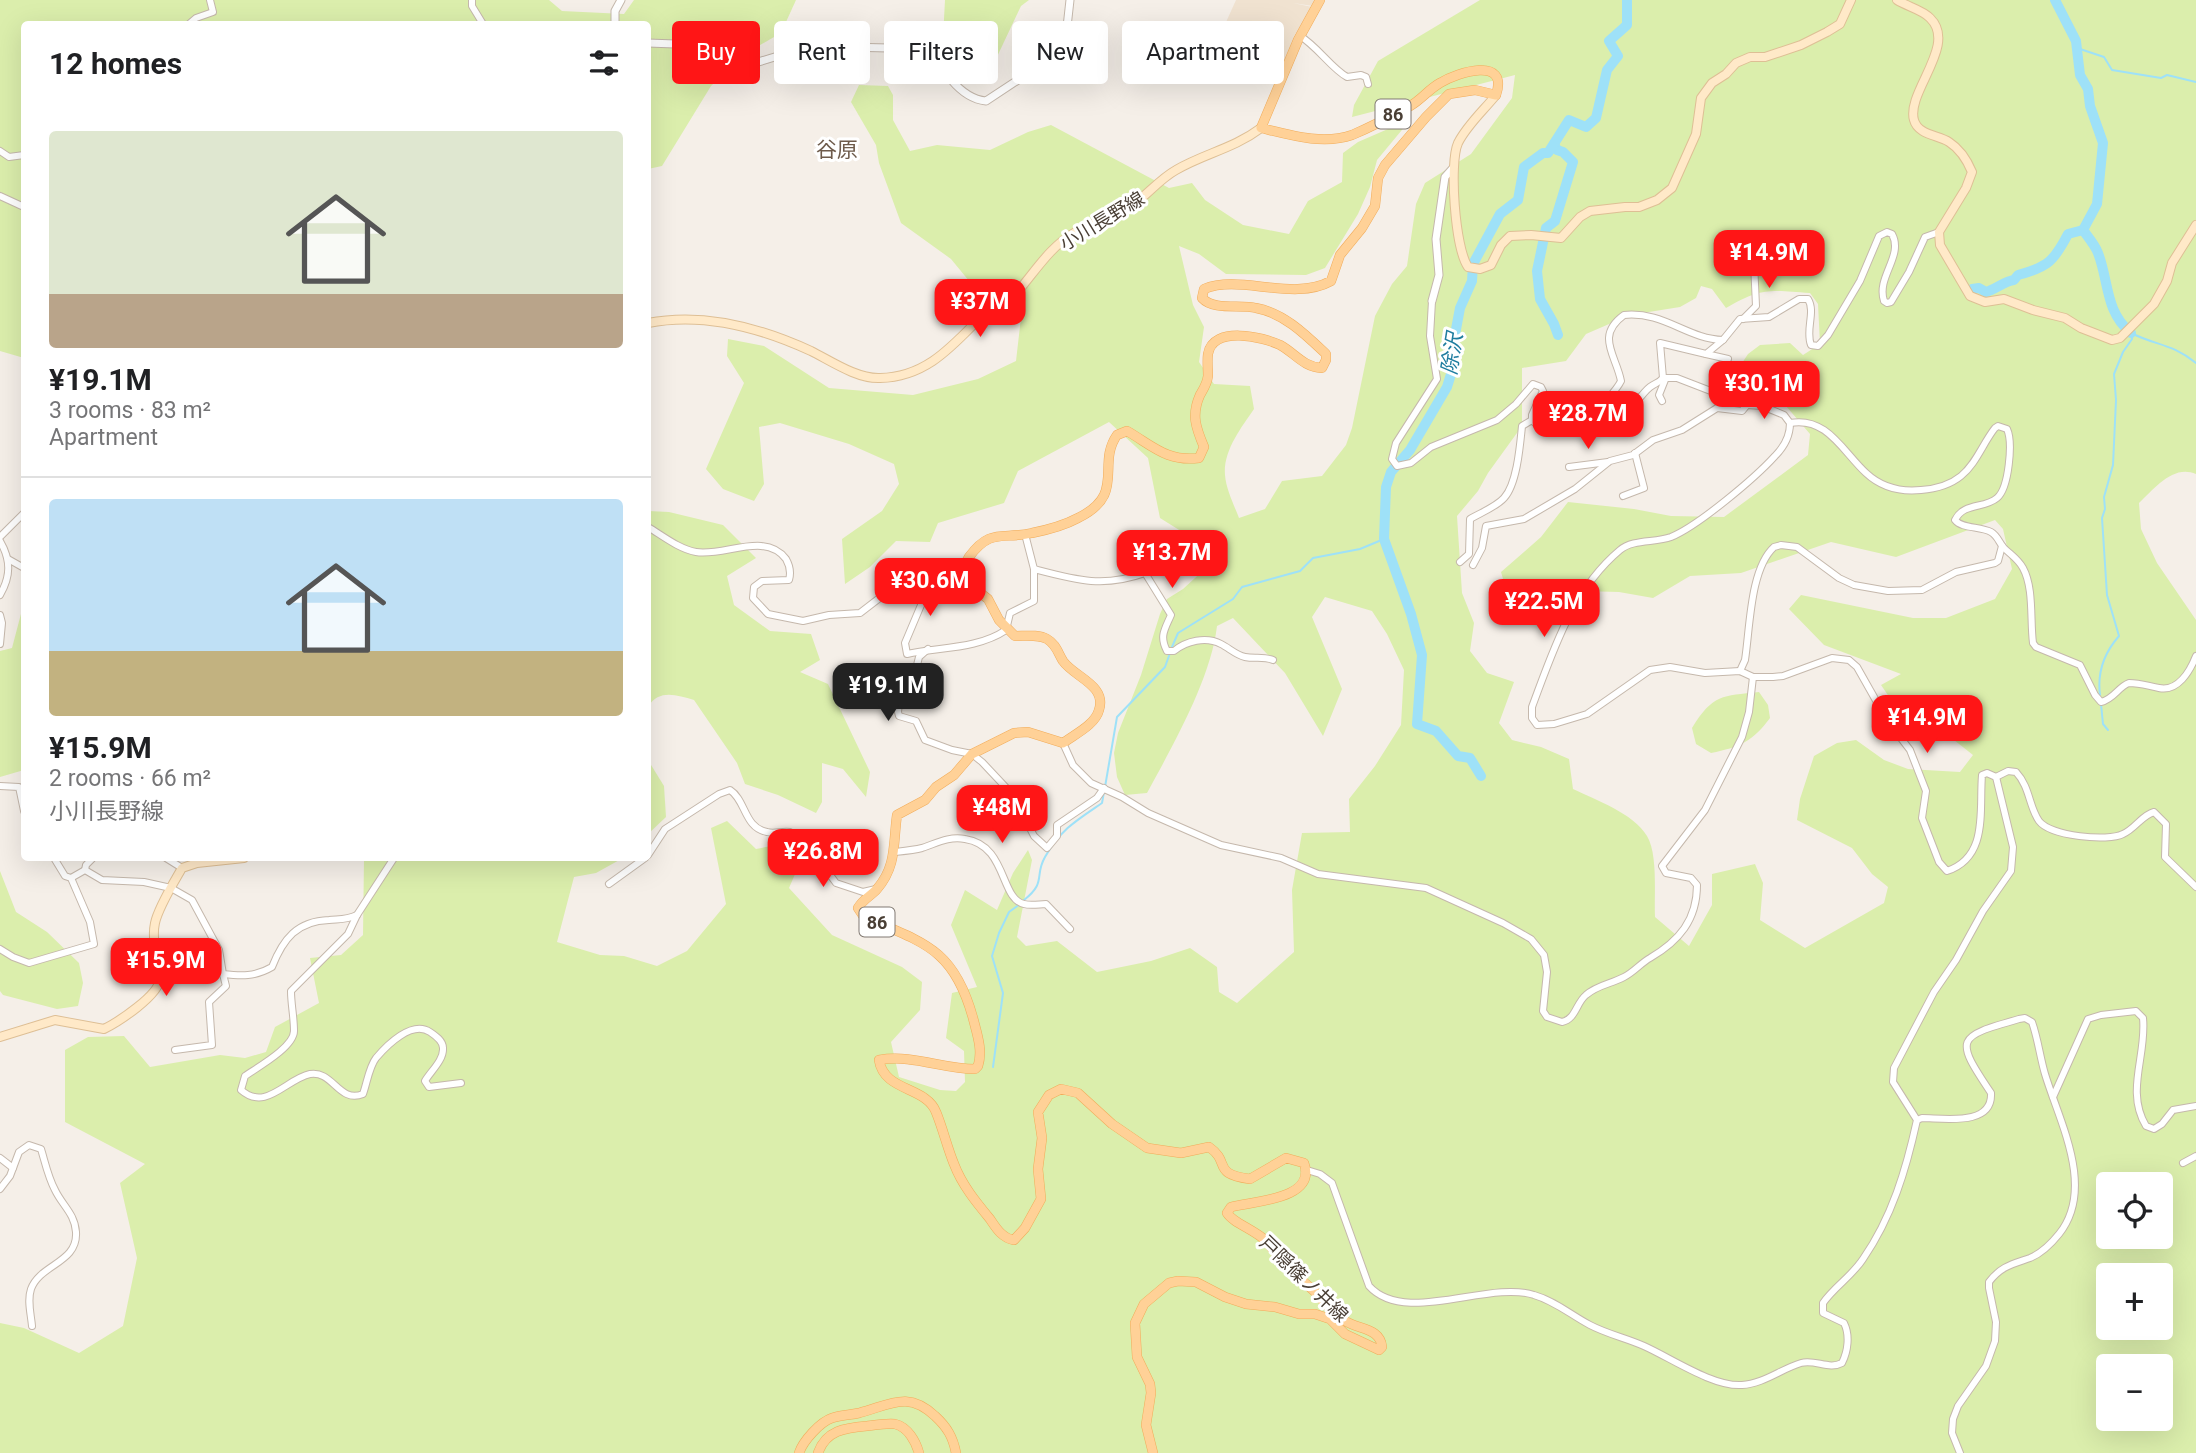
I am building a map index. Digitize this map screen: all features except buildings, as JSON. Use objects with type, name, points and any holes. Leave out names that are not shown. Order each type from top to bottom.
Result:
[{"type":"main road","points":[[1261,128],[1300,36],[1320,0]]},
{"type":"main road","points":[[1496,95],[1459,141],[1453,168],[1459,247],[1468,267],[1480,269],[1491,265],[1501,245],[1510,236],[1561,238],[1580,217],[1590,211],[1639,207],[1657,200],[1672,188],[1680,174],[1689,145],[1696,134],[1701,99],[1712,83],[1736,63],[1801,45],[1827,32],[1840,24],[1851,0]]},
{"type":"main road","points":[[1897,0],[1930,18],[1938,35],[1934,57],[1915,104],[1913,119],[1920,130],[1950,142],[1965,157],[1972,172],[1956,205],[1938,232],[1940,245],[1970,296],[1985,302],[2004,299],[2066,318],[2081,328],[2112,340],[2120,338],[2154,304],[2167,281],[2172,263],[2196,225]]},
{"type":"main road","name":"86","points":[[960,577],[961,570],[982,542],[996,536],[1025,534],[1079,518],[1103,499],[1109,486],[1110,449],[1117,435],[1127,431],[1169,457],[1186,460],[1199,458],[1204,447],[1194,420],[1195,411],[1200,394],[1207,384],[1208,354],[1216,342],[1233,335],[1268,341],[1282,346],[1312,367],[1322,368],[1326,354],[1282,318],[1257,308],[1209,303],[1202,298],[1204,289],[1212,286],[1279,290],[1317,288],[1331,281],[1340,255],[1376,206],[1378,178],[1385,165],[1449,94],[1475,90],[1496,95],[1499,80],[1496,73],[1489,70],[1439,83],[1412,105],[1351,135],[1308,138],[1261,128]]},
{"type":"main road","name":"小川長野線","points":[[651,323],[688,319],[731,324],[785,339],[850,370],[877,379],[903,376],[933,362],[959,341],[990,307],[1016,293],[1055,247],[1074,232],[1127,209],[1175,170],[1244,141],[1261,128]]},
{"type":"main road","points":[[960,577],[988,599],[1006,630],[1015,636],[1038,636],[1049,640],[1069,667],[1094,687],[1100,701],[1097,716],[1063,743]]},
{"type":"main road","name":"86","points":[[1063,743],[1028,732],[1014,733],[972,754],[954,775],[925,800],[897,816],[892,865],[878,888],[862,902],[858,908],[859,913],[919,940],[945,961],[959,979],[966,997],[977,1032],[980,1059],[978,1066],[969,1069],[920,1060],[887,1058],[879,1060],[882,1072],[933,1105],[959,1176],[1004,1236],[1014,1240],[1040,1203],[1038,1169],[1042,1139],[1038,1112],[1049,1096],[1061,1089],[1078,1093],[1112,1124],[1147,1148],[1181,1153],[1209,1147],[1216,1152],[1223,1169],[1231,1177],[1250,1179],[1286,1158],[1304,1163],[1307,1170]]},
{"type":"main road","points":[[0,1037],[55,1020],[104,1029],[134,1010],[158,985],[160,979],[156,958],[155,923],[171,888],[182,868],[205,861]]},
{"type":"main road","name":"戸隠篠ノ井線","points":[[1153,1453],[1146,1425],[1151,1392],[1137,1357],[1135,1324],[1144,1304],[1169,1283],[1196,1282],[1224,1297],[1246,1304],[1275,1307],[1330,1319],[1345,1334],[1379,1350],[1382,1347],[1381,1339],[1375,1332],[1356,1327],[1337,1316],[1279,1259],[1266,1241],[1227,1213],[1231,1207],[1264,1202],[1292,1193],[1302,1184],[1307,1170]]},
{"type":"main road","points":[[799,1453],[802,1445],[828,1418],[859,1413],[883,1404],[914,1401],[922,1405],[953,1436],[956,1453]]},
{"type":"main road","points":[[818,1453],[825,1440],[838,1430],[895,1424],[907,1432],[919,1453]]},
{"type":"street","points":[[192,21],[213,12],[210,0]]},
{"type":"street","points":[[472,0],[472,6],[482,21]]},
{"type":"street","points":[[615,21],[615,11],[621,0]]},
{"type":"street","points":[[651,43],[699,42],[714,63],[733,68],[752,65],[790,52],[844,47],[889,48],[908,37],[923,38],[928,41],[953,83],[975,100],[986,101],[1068,47],[1070,0]]},
{"type":"street","points":[[1300,36],[1332,63],[1340,74],[1347,78],[1361,75],[1366,77],[1368,84]]},
{"type":"street","points":[[0,151],[9,157],[21,155]]},
{"type":"street","points":[[1453,168],[1446,177],[1436,239],[1439,275],[1432,301],[1430,336],[1437,379],[1396,443],[1392,459],[1397,466],[1411,463],[1431,447],[1497,420],[1516,404],[1532,384],[1543,391],[1532,421]]},
{"type":"street","points":[[0,196],[21,206]]},
{"type":"street","points":[[1743,319],[1769,317],[1799,299],[1808,299],[1811,307],[1809,339],[1811,345],[1818,346],[1860,281],[1879,236],[1887,232],[1895,238],[1895,254],[1882,289],[1884,301],[1887,303],[1909,272],[1925,237],[1938,232]]},
{"type":"street","points":[[1706,354],[1756,306],[1753,235],[1758,234]]},
{"type":"street","points":[[1593,419],[1621,380],[1608,340],[1614,325],[1624,315],[1663,319],[1696,335],[1723,340]]},
{"type":"street","points":[[1662,401],[1659,395],[1665,380],[1660,343],[1728,359]]},
{"type":"street","points":[[1532,421],[1538,426],[1569,416],[1608,424],[1625,415],[1648,388],[1661,382],[1663,378]]},
{"type":"street","points":[[1663,378],[1677,378],[1747,405],[1762,406],[1778,412],[1790,423],[1789,434],[1776,456],[1727,499],[1687,529],[1672,537],[1626,546],[1599,572],[1563,626],[1532,707],[1532,718],[1537,725],[1555,724],[1587,714],[1650,670],[1670,667],[1705,673],[1740,671],[1753,677],[1783,676],[1832,658],[1841,658],[1853,662],[1887,720],[1910,750],[1926,792],[1922,818],[1939,862],[1947,871],[1972,854],[1981,819],[1982,775],[1987,773],[1996,777]]},
{"type":"street","points":[[1569,467],[1610,461],[1635,453],[1653,440],[1682,430],[1717,408],[1742,411],[1747,405]]},
{"type":"street","points":[[1460,562],[1469,554],[1469,519],[1503,499],[1508,492],[1518,459],[1522,426],[1532,421]]},
{"type":"street","points":[[1790,423],[1810,422],[1821,427],[1848,451],[1866,473],[1881,484],[1909,491],[1934,489],[1957,478],[1975,459],[1995,428],[1998,426],[2007,429],[2010,441],[2009,461],[2003,490],[1992,501],[1964,510],[1955,520],[1959,525],[1990,531],[2018,560],[2026,575],[2033,643],[2042,651],[2080,665],[2098,701],[2107,701],[2129,683],[2163,689],[2174,686],[2189,672],[2196,656]]},
{"type":"street","points":[[1623,496],[1644,488],[1635,453]]},
{"type":"street","points":[[1473,565],[1482,548],[1486,526],[1524,519],[1575,489],[1610,461]]},
{"type":"street","points":[[0,595],[9,577],[8,559],[0,539],[21,516]]},
{"type":"street","points":[[651,529],[687,550],[699,553],[759,546],[780,553],[789,567],[789,580],[762,581],[752,592],[753,598],[763,610],[785,619],[803,621],[830,615],[854,615],[886,593],[960,577]]},
{"type":"street","points":[[925,583],[924,598],[905,643],[907,654],[971,644],[996,637],[1006,630],[1010,614],[1034,601],[1034,569],[1025,534]]},
{"type":"street","points":[[1740,671],[1745,660],[1756,582],[1763,563],[1774,547],[1781,545],[1803,550],[1839,578],[1854,585],[1914,592],[1955,572],[1995,563],[2001,554],[2002,546]]},
{"type":"street","points":[[8,559],[21,566]]},
{"type":"street","points":[[1034,569],[1076,579],[1121,582],[1145,573],[1171,615],[1162,634],[1167,651],[1203,640],[1219,642],[1246,657],[1264,656],[1273,660]]},
{"type":"street","points":[[0,615],[0,644]]},
{"type":"street","points":[[928,649],[919,657],[912,685],[900,693],[898,712],[903,718],[916,721],[925,740],[972,754],[1013,795],[1034,836],[1047,848],[1057,836],[1057,825],[1097,798],[1104,788]]},
{"type":"street","points":[[1063,743],[1073,765],[1091,783],[1148,813],[1221,845],[1280,858],[1318,874],[1426,888],[1503,923],[1531,939],[1544,955],[1547,972],[1543,1011],[1547,1017],[1562,1022],[1571,1018],[1586,995],[1598,986],[1627,976],[1669,947],[1685,928],[1696,897],[1697,885],[1691,878],[1666,873],[1662,866],[1705,810],[1741,737],[1749,712],[1753,677]]},
{"type":"street","points":[[1996,777],[2008,771],[2016,772],[2025,784],[2039,821],[2048,827],[2080,836],[2113,838],[2129,831],[2147,814],[2154,812],[2166,824],[2165,857],[2196,887]]},
{"type":"street","points":[[1307,1170],[1320,1174],[1332,1183],[1359,1262],[1374,1292],[1400,1301],[1435,1303],[1504,1291],[1533,1294],[1554,1302],[1607,1333],[1644,1346],[1711,1378],[1737,1386],[1764,1380],[1805,1362],[1829,1366],[1842,1363],[1847,1328],[1844,1323],[1823,1313],[1823,1303],[1864,1259],[1887,1219],[1909,1158],[1917,1120],[1893,1082],[1894,1068],[1934,992],[1956,960],[1983,911],[2011,871],[2013,847],[1996,777]]},
{"type":"street","points":[[0,786],[19,787],[21,797]]},
{"type":"street","points":[[651,849],[665,829],[719,794],[730,790],[738,798],[749,821],[767,832],[790,832],[836,883],[863,892],[878,888]]},
{"type":"street","points":[[895,852],[922,848],[954,838],[964,838],[980,844],[990,852],[1014,899],[1024,904],[1046,904],[1070,929]]},
{"type":"street","points":[[56,861],[65,876],[71,878],[85,870],[90,861]]},
{"type":"street","points":[[171,861],[182,868]]},
{"type":"street","points":[[392,861],[342,941],[291,990],[295,1034],[268,1062],[245,1076],[241,1090],[256,1099],[309,1074],[318,1074],[348,1096],[363,1094],[375,1060],[403,1033],[421,1029],[440,1039],[443,1049],[425,1082],[427,1085],[429,1087],[461,1083]]},
{"type":"street","points":[[609,884],[639,861]]},
{"type":"street","points":[[85,870],[102,880],[171,888],[192,900],[202,915],[219,950],[226,986],[209,1002],[212,1045],[175,1050]]},
{"type":"street","points":[[0,949],[29,963],[93,944],[90,922],[71,878]]},
{"type":"street","points":[[223,974],[247,976],[264,972],[272,967],[283,943],[298,928],[319,921],[347,920],[357,915]]},
{"type":"street","points":[[2053,1097],[2088,1019],[2136,1011],[2141,1014],[2143,1023],[2136,1090],[2143,1120],[2147,1126],[2154,1129],[2174,1110],[2196,1106]]},
{"type":"street","points":[[1917,1120],[1972,1117],[1985,1111],[1990,1105],[1992,1093],[1970,1060],[1967,1040],[1975,1033],[2025,1018],[2032,1022],[2045,1074],[2071,1146],[2074,1169],[2073,1199],[2059,1234],[2043,1250],[2008,1265],[1989,1282],[1996,1322],[1995,1341],[1986,1366],[1962,1399],[1953,1419],[1952,1433],[1959,1453]]},
{"type":"street","points":[[0,1189],[10,1176],[19,1152],[24,1147],[29,1145],[41,1149],[55,1190],[72,1214],[76,1228],[74,1247],[69,1255],[41,1277],[32,1289],[32,1326]]},
{"type":"street","points":[[2183,1163],[2196,1156]]},
{"type":"street","points":[[0,1158],[13,1168]]},
{"type":"shaded area","points":[[1236,0],[1316,0],[1313,6],[1293,3],[1312,7],[1294,36],[1284,62],[1284,21],[1227,21]]},
{"type":"green space","points":[[0,0],[549,0],[562,11],[624,14],[634,0],[796,0],[786,21],[774,21],[774,37],[760,45],[760,21],[672,21],[672,84],[713,84],[662,166],[651,168],[651,21],[21,21],[21,357],[0,351]]},
{"type":"green space","points":[[945,0],[1029,0],[1021,6],[1012,21],[998,55],[998,21],[944,21]]},
{"type":"green space","points":[[1480,0],[2196,0],[2196,474],[2180,472],[2172,475],[2139,503],[2141,529],[2157,563],[2196,620],[2196,1453],[0,1453],[0,1323],[24,1328],[79,1353],[123,1326],[137,1258],[120,1183],[145,1164],[65,1122],[65,1050],[88,1037],[124,1036],[150,1067],[220,1055],[245,1058],[266,1052],[275,1027],[319,1003],[310,958],[341,955],[363,935],[364,861],[618,861],[596,873],[574,877],[557,942],[600,955],[624,956],[657,966],[687,951],[726,904],[711,828],[727,821],[756,849],[776,845],[799,865],[789,888],[832,935],[902,967],[922,982],[920,1010],[891,1042],[899,1077],[940,1090],[956,1091],[965,1082],[964,1051],[946,1038],[952,993],[977,987],[951,925],[965,890],[997,910],[1013,873],[1028,850],[1032,860],[1017,937],[1026,946],[1057,941],[1097,972],[1151,961],[1190,948],[1217,967],[1219,992],[1237,1003],[1294,952],[1292,890],[1302,833],[1350,832],[1349,799],[1375,766],[1401,725],[1404,670],[1387,634],[1372,611],[1325,597],[1312,617],[1342,689],[1323,736],[1285,673],[1233,618],[1217,626],[1199,690],[1157,775],[1147,793],[1125,795],[1117,777],[1114,753],[1118,733],[1141,675],[1160,614],[1167,599],[1183,589],[1207,567],[1222,547],[1192,538],[1160,518],[1148,458],[1109,422],[1018,471],[1004,503],[938,523],[930,542],[896,541],[870,567],[845,584],[842,539],[882,511],[899,484],[894,464],[849,444],[780,423],[759,427],[764,484],[754,501],[723,489],[706,469],[744,383],[727,356],[728,339],[764,346],[829,388],[913,395],[978,379],[1016,361],[1022,309],[974,287],[951,259],[901,223],[879,163],[876,145],[851,102],[859,85],[888,86],[893,95],[893,120],[910,151],[937,145],[990,150],[1028,132],[1051,125],[1169,188],[1192,183],[1205,200],[1243,225],[1289,234],[1308,201],[1342,182],[1343,153],[1358,142],[1411,119],[1377,160],[1370,187],[1358,214],[1325,268],[1306,275],[1226,274],[1199,254],[1179,246],[1193,305],[1204,327],[1199,362],[1214,384],[1250,386],[1254,409],[1234,440],[1225,466],[1230,497],[1239,518],[1265,509],[1282,481],[1322,476],[1346,445],[1352,428],[1375,316],[1392,284],[1407,266],[1416,204],[1425,183],[1471,154],[1512,98],[1515,75],[1352,117],[1354,105],[1378,61]],"holes":[[[1701,286],[1712,289],[1726,308],[1748,296],[1776,291],[1810,293],[1818,304],[1820,344],[1803,355],[1790,343],[1760,345],[1748,354],[1727,386],[1786,406],[1810,434],[1808,455],[1724,517],[1671,516],[1568,502],[1541,537],[1501,572],[1506,589],[1619,592],[1653,598],[1690,576],[1741,573],[1831,542],[1896,557],[1995,520],[2003,529],[2012,569],[1995,599],[1946,618],[1913,618],[1801,595],[1789,609],[1824,645],[1901,674],[1881,685],[1907,723],[1935,725],[1973,755],[1960,772],[1908,769],[1884,760],[1856,740],[1837,743],[1814,756],[1800,799],[1797,820],[1852,848],[1872,874],[1888,887],[1884,903],[1805,948],[1760,920],[1763,883],[1755,864],[1712,874],[1712,905],[1689,946],[1655,917],[1653,853],[1647,836],[1633,820],[1573,789],[1569,759],[1541,747],[1512,740],[1499,723],[1514,682],[1487,673],[1470,651],[1474,623],[1462,593],[1457,516],[1478,491],[1522,426],[1522,368],[1566,361],[1586,334],[1630,315],[1680,307],[1696,298]]]},
{"type":"green space","points":[[651,511],[669,512],[723,525],[756,558],[727,576],[734,605],[770,631],[811,634],[820,660],[800,672],[828,684],[870,772],[866,797],[843,769],[822,763],[822,802],[816,813],[778,795],[745,784],[737,763],[694,700],[668,695],[652,701]]},
{"type":"green space","points":[[21,614],[21,771],[0,777],[0,651],[12,648]]},
{"type":"green space","points":[[1759,692],[1768,705],[1770,718],[1751,738],[1738,746],[1711,753],[1696,744],[1692,728],[1713,703],[1727,696]]},
{"type":"green space","points":[[651,765],[664,786],[666,817],[651,831]]},
{"type":"green space","points":[[0,871],[16,912],[47,932],[79,963],[83,983],[78,1006],[57,1009],[3,995],[0,991]]},
{"type":"waterway","name":"除沢","points":[[1481,776],[1470,758],[1458,756],[1436,731],[1417,724],[1422,655],[1411,614],[1384,539],[1386,487],[1391,472],[1410,450],[1447,387],[1452,371],[1460,308],[1472,281],[1473,264],[1500,214],[1518,200],[1524,167],[1543,153],[1548,153],[1569,120],[1586,127],[1596,118],[1607,70],[1618,56],[1609,41],[1627,25],[1627,0]]},
{"type":"waterway","points":[[2055,0],[2076,41],[2080,75],[2088,89],[2090,106],[2103,143],[2097,204],[2083,230],[2098,253],[2116,316],[2131,333]]},
{"type":"waterway","points":[[2077,48],[2104,57],[2112,70],[2161,78],[2167,75],[2196,82]]},
{"type":"waterway","points":[[1554,144],[1557,150],[1573,162],[1555,221],[1546,228],[1537,271],[1540,299],[1558,335]]},
{"type":"waterway","points":[[1972,289],[1979,288],[1986,292],[2014,280],[2018,275],[2043,266],[2054,257],[2068,234],[2083,230]]},
{"type":"waterway","points":[[2100,695],[2103,663],[2119,636],[2107,595],[2102,518],[2105,509],[2104,497],[2113,465],[2116,400],[2114,374],[2132,339],[2131,333],[2171,348],[2196,363]]},
{"type":"waterway","points":[[1172,647],[1178,633],[1233,599],[1242,587],[1300,571],[1313,558],[1360,549],[1384,539]]},
{"type":"waterway","points":[[1105,787],[1117,717],[1165,667],[1170,653]]},
{"type":"waterway","points":[[2101,704],[2103,724],[2108,730]]},
{"type":"waterway","points":[[1024,900],[1038,883],[1042,864],[1051,847],[1070,826],[1102,803],[1104,792]]},
{"type":"waterway","points":[[993,1067],[1003,993],[992,956],[1009,912],[1020,904]]},
{"type":"district","name":"谷原","points":[[837,150]]}]
